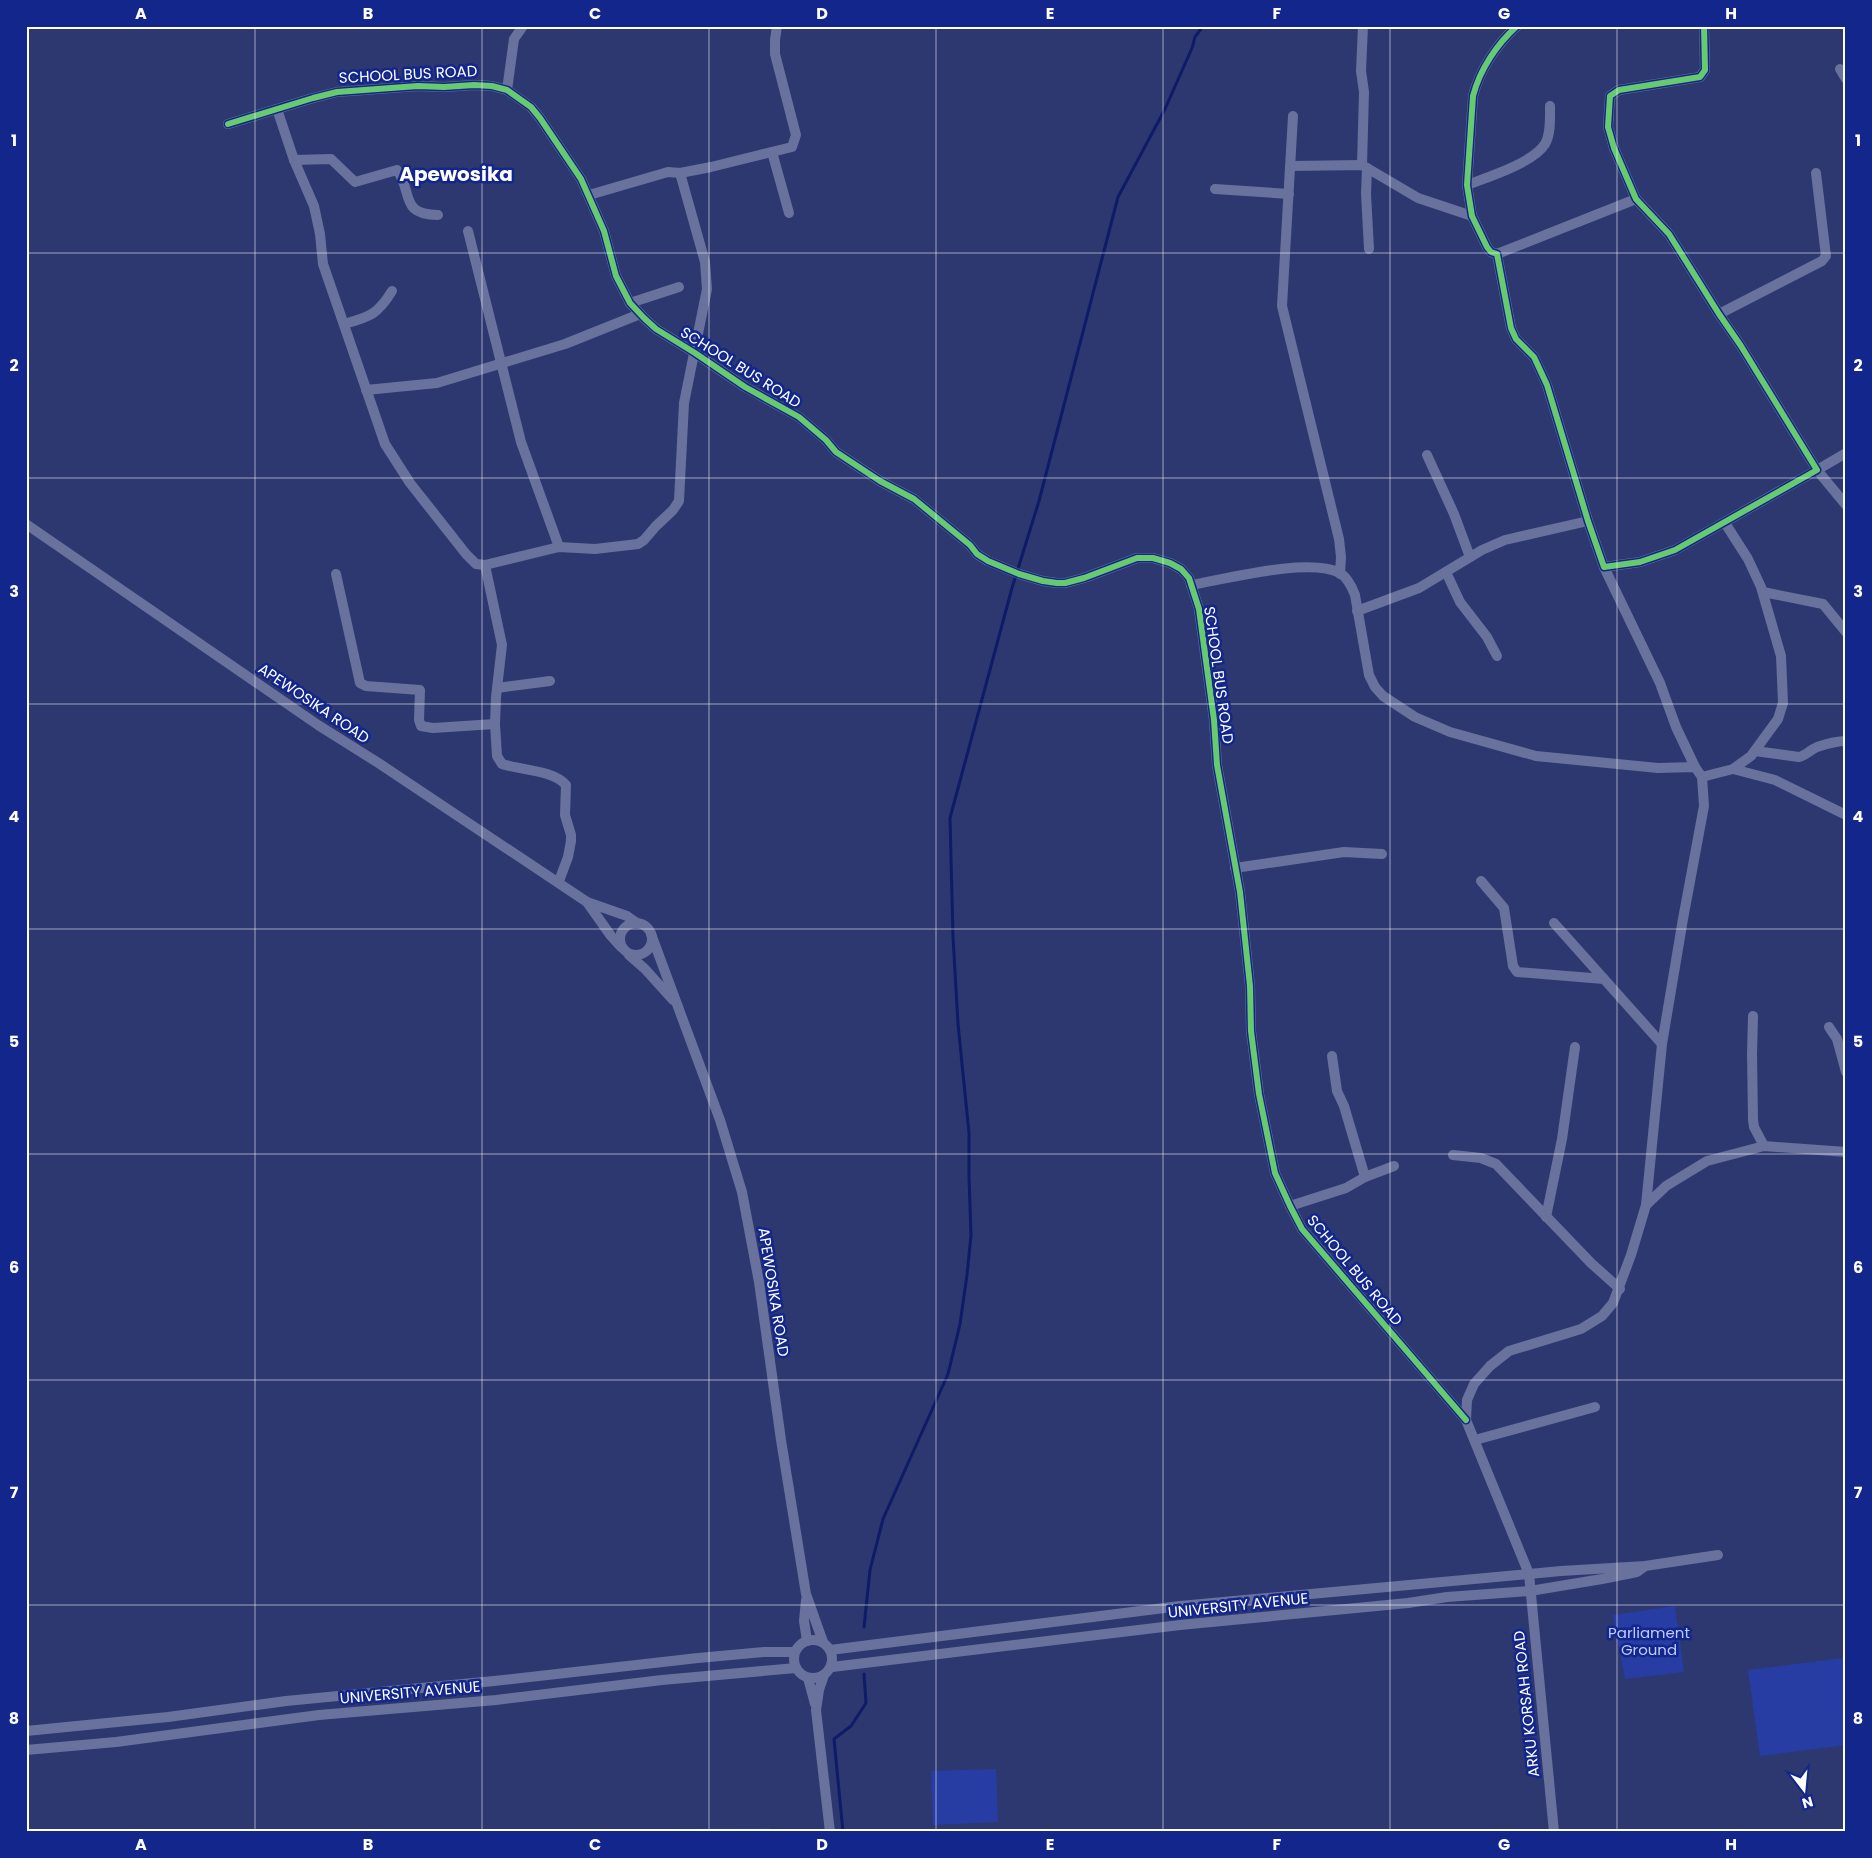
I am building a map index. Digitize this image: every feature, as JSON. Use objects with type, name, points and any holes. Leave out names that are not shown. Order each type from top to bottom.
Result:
[{"type":"street","points":[[508,90],[514,39],[523,26]]},
{"type":"street","points":[[589,196],[668,172],[680,173],[711,167],[792,147],[796,135],[775,54],[774,40],[777,26]]},
{"type":"street","points":[[1363,26],[1361,71],[1364,92],[1364,166],[1369,249]]},
{"type":"street","points":[[1518,26],[1488,60],[1477,82],[1474,96],[1467,185],[1472,216],[1487,247],[1491,252],[1497,254],[1636,199]]},
{"type":"street","points":[[1704,26],[1705,70],[1700,77],[1619,90],[1610,96],[1608,126],[1610,138],[1623,173],[1636,199],[1668,234],[1718,314],[1741,346],[1817,470],[1846,504]]},
{"type":"street","points":[[1840,69],[1846,79]]},
{"type":"street","name":"SCHOOL BUS ROAD","points":[[228,124],[313,98],[351,90],[474,84],[508,90],[531,107],[581,179],[604,232],[616,276],[630,303],[656,329],[745,387],[799,417],[826,440],[836,452],[880,481],[914,499],[988,561],[1043,581],[1065,583],[1084,578],[1137,558],[1152,558],[1181,568],[1189,578],[1199,609],[1214,720],[1217,765],[1247,948],[1251,1031],[1259,1094],[1275,1173],[1302,1229],[1466,1420]]},
{"type":"street","points":[[1467,185],[1540,152],[1549,134],[1550,106]]},
{"type":"street","points":[[277,109],[294,160],[314,206],[324,264],[386,444],[397,464],[466,554],[476,564],[485,565],[559,547],[595,549],[638,544],[678,504],[684,402],[707,289],[705,262],[680,173]]},
{"type":"street","points":[[1293,116],[1282,306],[1339,540],[1340,574]]},
{"type":"street","points":[[772,152],[789,214]]},
{"type":"street","points":[[294,160],[330,159],[355,182],[397,170],[409,202],[417,211],[426,215],[438,215]]},
{"type":"street","points":[[1291,166],[1364,166],[1418,198],[1472,216]]},
{"type":"street","points":[[1718,314],[1822,260],[1826,256],[1816,173]]},
{"type":"street","points":[[1215,189],[1289,194]]},
{"type":"street","points":[[468,232],[527,460],[559,547]]},
{"type":"street","points":[[1466,1420],[1467,1400],[1474,1384],[1490,1366],[1509,1351],[1581,1329],[1602,1316],[1613,1303],[1620,1288],[1646,1205],[1662,1044],[1682,919],[1704,806],[1702,777],[1695,767],[1676,727],[1660,683],[1604,567],[1588,521],[1548,385],[1534,357],[1516,339],[1510,328],[1497,254]]},
{"type":"street","points":[[630,303],[680,287]]},
{"type":"street","points":[[344,324],[374,314],[383,305],[392,291]]},
{"type":"street","points":[[366,390],[437,383],[565,344],[640,314]]},
{"type":"street","points":[[1604,567],[1640,562],[1675,550],[1846,453]]},
{"type":"street","points":[[1428,455],[1454,514],[1470,557]]},
{"type":"street","points":[[1357,611],[1419,588],[1470,557],[1505,540],[1588,521]]},
{"type":"street","points":[[1702,777],[1733,769],[1751,756],[1778,720],[1783,703],[1781,656],[1763,592],[1748,559],[1725,523]]},
{"type":"street","name":"APEWOSIKA ROAD","points":[[26,524],[318,725],[558,881],[587,902],[627,916],[637,923]]},
{"type":"street","points":[[485,565],[502,645],[495,724],[497,756],[502,764],[542,774],[562,781],[566,785],[565,815],[570,828],[571,841],[568,858],[558,881]]},
{"type":"street","points":[[1191,585],[1288,568],[1306,567],[1340,574],[1350,584],[1355,595],[1369,675],[1383,696],[1415,717],[1432,726],[1450,732],[1536,756],[1658,768],[1695,767]]},
{"type":"street","points":[[1446,572],[1460,602],[1487,637],[1497,656]]},
{"type":"street","points":[[336,574],[360,683],[366,686],[420,690],[419,720],[421,726],[433,728],[495,724]]},
{"type":"street","points":[[1763,592],[1823,604],[1846,632]]},
{"type":"street","points":[[497,688],[550,681]]},
{"type":"street","points":[[1756,751],[1799,757],[1816,748],[1839,741],[1846,741]]},
{"type":"street","points":[[1733,769],[1775,780],[1846,815]]},
{"type":"street","points":[[1235,868],[1344,852],[1382,854]]},
{"type":"street","points":[[1482,881],[1504,908],[1513,966],[1517,972],[1604,979]]},
{"type":"street","name":"APEWOSIKA ROAD","points":[[587,902],[624,951],[677,1004]]},
{"type":"street","points":[[637,923],[645,927],[651,934],[652,943],[643,954],[634,956],[624,951],[620,941],[621,932],[628,925],[637,923]]},
{"type":"street","points":[[1554,923],[1662,1044]]},
{"type":"street","name":"APEWOSIKA ROAD","points":[[651,934],[720,1120],[742,1192],[759,1282],[780,1440],[806,1594]]},
{"type":"street","points":[[1754,1016],[1752,1054],[1753,1120],[1754,1127],[1764,1146]]},
{"type":"street","points":[[1829,1027],[1837,1039],[1846,1072]]},
{"type":"street","points":[[1546,1217],[1562,1139],[1575,1047]]},
{"type":"street","points":[[1332,1056],[1337,1091],[1344,1106],[1365,1177]]},
{"type":"street","points":[[1646,1205],[1666,1186],[1708,1161],[1764,1146],[1846,1152]]},
{"type":"street","points":[[1453,1155],[1481,1158],[1496,1164],[1591,1262],[1620,1288]]},
{"type":"street","points":[[1290,1206],[1346,1188],[1365,1177],[1394,1166]]},
{"type":"street","points":[[1475,1440],[1595,1407]]},
{"type":"street","name":"ARKU KORSAH ROAD","points":[[1466,1420],[1529,1574],[1554,1832]]},
{"type":"street","name":"UNIVERSITY AVENUE","points":[[830,1650],[1189,1605],[1529,1574],[1645,1566],[1718,1555]]},
{"type":"street","name":"UNIVERSITY AVENUE","points":[[832,1667],[1180,1625],[1392,1605],[1446,1597],[1530,1591],[1637,1572],[1645,1566]]},
{"type":"street","points":[[806,1594],[804,1621],[807,1641]]},
{"type":"street","points":[[806,1594],[823,1642],[830,1650],[832,1667],[819,1678],[808,1678],[796,1668],[794,1663],[795,1652],[798,1647],[807,1641],[823,1642]]},
{"type":"street","name":"UNIVERSITY AVENUE","points":[[26,1731],[168,1717],[294,1700],[494,1681],[698,1658],[764,1652],[795,1652]]},
{"type":"street","name":"UNIVERSITY AVENUE","points":[[26,1750],[116,1742],[320,1715],[505,1699],[662,1680],[796,1668]]},
{"type":"street","points":[[816,1710],[819,1690],[824,1675]]},
{"type":"street","points":[[808,1678],[816,1710],[830,1832]]},
{"type":"green space","name":"Parliament Ground","points":[[1675,1606],[1684,1672],[1625,1679],[1613,1615]]},
{"type":"green space","points":[[1843,1658],[1846,1682],[1846,1745],[1760,1756],[1748,1670]]},
{"type":"green space","points":[[996,1769],[998,1822],[933,1825],[931,1771]]},
{"type":"green space","points":[[770,1828],[770,1832],[668,1832],[668,1829]]},
{"type":"waterway","points":[[864,1627],[870,1570],[883,1519],[948,1374],[960,1324],[967,1275],[971,1235],[969,1133],[958,1024],[953,937],[950,818],[1012,588],[1039,501],[1118,197],[1165,109],[1195,37],[1203,26]]},
{"type":"waterway","points":[[843,1832],[834,1739],[851,1726],[866,1703],[864,1674]]},
{"type":"cycle path","points":[[1517,26],[1490,58],[1476,86],[1473,96],[1467,185],[1472,216],[1487,247],[1491,252],[1497,254],[1511,328],[1516,339],[1534,357],[1547,385],[1588,521],[1604,567],[1640,562],[1675,550],[1817,470],[1669,234],[1636,199],[1614,148],[1608,127],[1610,96],[1619,90],[1700,77],[1705,70],[1704,26]]},
{"type":"cycle path","points":[[228,124],[337,92],[418,86],[474,85],[492,86],[507,90],[531,107],[581,179],[604,231],[616,276],[630,303],[656,329],[745,387],[799,417],[826,440],[836,452],[880,481],[914,499],[970,545],[977,554],[988,561],[1019,574],[1057,583],[1084,578],[1137,558],[1153,558],[1170,563],[1181,569],[1189,578],[1199,609],[1214,720],[1217,765],[1240,892],[1250,986],[1251,1031],[1259,1094],[1275,1173],[1302,1229],[1466,1420]]},
{"type":"district","name":"Apewosika","points":[[456,174]]}]
